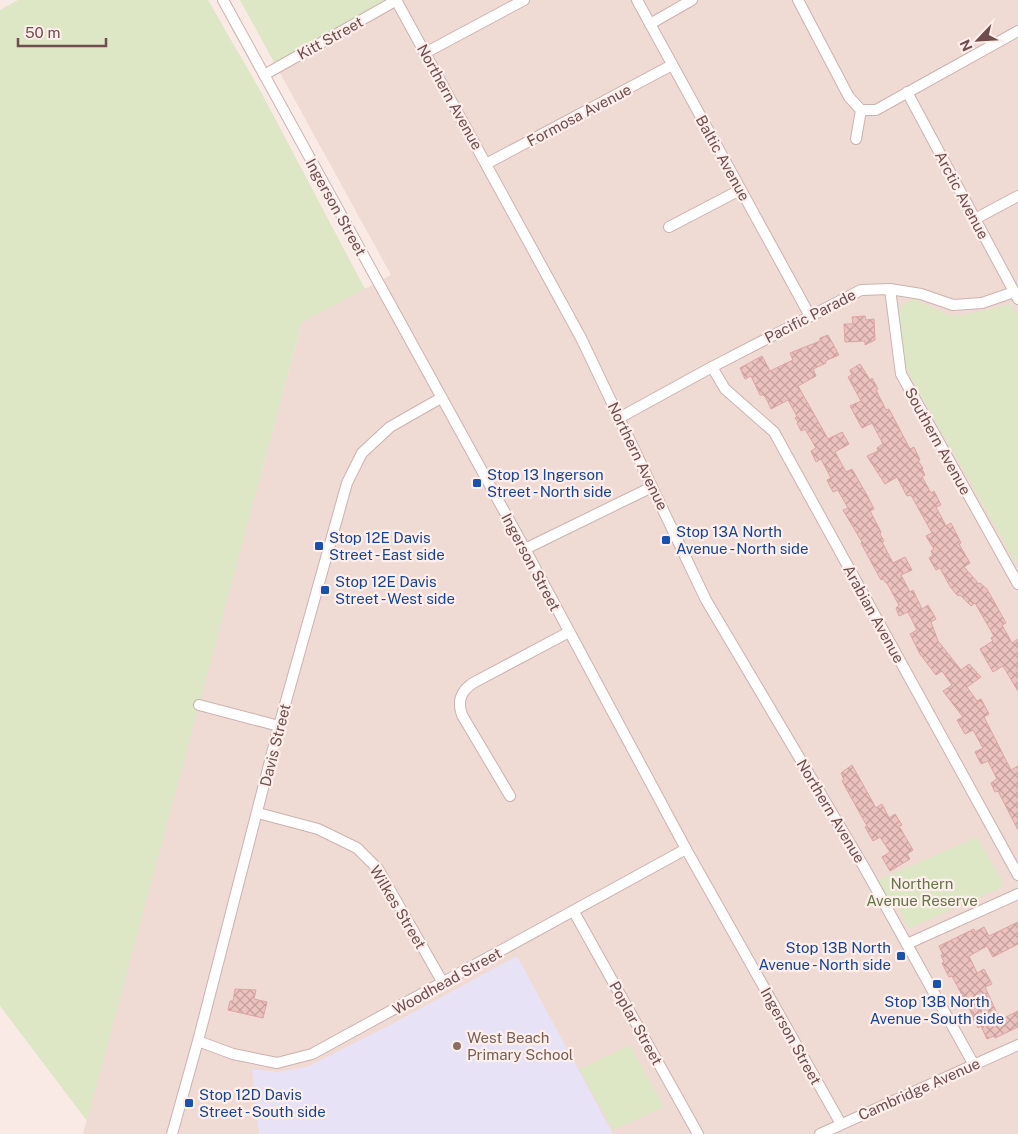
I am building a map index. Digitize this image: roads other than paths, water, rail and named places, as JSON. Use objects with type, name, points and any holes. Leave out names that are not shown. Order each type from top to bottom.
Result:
[{"type":"street","name":"Ingerson Street","points":[[223,0],[525,549],[686,849],[841,1124]]},
{"type":"street","name":"Kitt Street","points":[[264,75],[396,0]]},
{"type":"street","name":"Northern Avenue","points":[[396,0],[581,338],[706,600],[859,858],[974,1065]]},
{"type":"street","points":[[425,53],[524,0]]},
{"type":"street","name":"Baltic Avenue","points":[[636,0],[810,316]]},
{"type":"street","points":[[650,24],[692,0]]},
{"type":"street","points":[[798,0],[849,97],[861,110],[876,110],[1018,31]]},
{"type":"street","name":"Formosa Avenue","points":[[486,164],[672,65]]},
{"type":"street","name":"Arctic Avenue","points":[[907,92],[1016,295]]},
{"type":"street","points":[[856,139],[861,110]]},
{"type":"street","points":[[669,227],[740,190]]},
{"type":"street","points":[[976,219],[1018,196]]},
{"type":"street","name":"Pacific Parade","points":[[619,418],[712,367],[861,290],[890,289],[921,294],[953,305],[982,303],[1016,295]]},
{"type":"street","name":"Southern Avenue","points":[[890,289],[901,374],[1018,584]]},
{"type":"street","name":"Arabian Avenue","points":[[712,367],[725,389],[774,432],[1018,875]]},
{"type":"street","name":"Davis Street","points":[[172,1134],[258,813],[279,726],[347,483],[362,453],[390,427],[441,398]]},
{"type":"street","points":[[525,549],[652,487]]},
{"type":"street","points":[[510,796],[462,715],[459,704],[462,692],[473,683],[569,632]]},
{"type":"street","points":[[199,705],[279,726]]},
{"type":"street","name":"Wilkes Street","points":[[258,813],[318,828],[357,848],[378,868],[443,983]]},
{"type":"street","name":"Woodhead Street","points":[[198,1041],[233,1054],[277,1063],[312,1054],[686,849]]},
{"type":"street","points":[[907,944],[1018,894]]},
{"type":"street","name":"Poplar Street","points":[[574,912],[698,1134]]},
{"type":"street","name":"Cambridge Avenue","points":[[820,1134],[1018,1045]]},
{"type":"place","name":"Stop 13 Ingerson Street - North side","points":[[477,483]]},
{"type":"place","name":"Stop 13A North Avenue - North side","points":[[666,540]]},
{"type":"place","name":"Stop 12E Davis Street - East side","points":[[319,546]]},
{"type":"place","name":"Stop 12E Davis Street - West side","points":[[325,590]]},
{"type":"place","name":"Stop 13B North Avenue - North side","points":[[901,956]]},
{"type":"place","name":"Stop 13B North Avenue - South side","points":[[937,984]]},
{"type":"place","name":"West Beach Primary School","points":[[457,1046]]},
{"type":"place","name":"Stop 12D Davis Street - South side","points":[[189,1103]]},
{"type":"park label","name":"Northern Avenue Reserve","points":[[922,892]]}]
